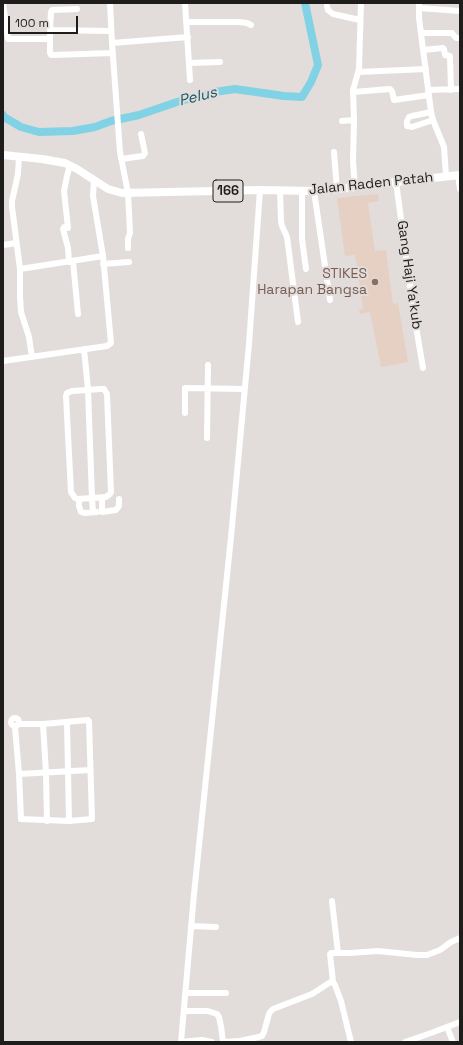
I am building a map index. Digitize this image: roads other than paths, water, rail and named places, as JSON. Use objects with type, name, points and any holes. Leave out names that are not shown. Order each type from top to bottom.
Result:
[{"type":"main road","name":"Jalan Raden Patah","points":[[3,155],[52,160],[70,165],[112,191],[128,193],[337,190],[459,175]]},
{"type":"street","points":[[3,3],[8,39],[50,39]]},
{"type":"street","points":[[110,3],[121,159],[128,193],[130,233],[128,238],[128,248]]},
{"type":"street","points":[[185,3],[190,80]]},
{"type":"street","points":[[355,188],[353,161],[353,92],[358,72],[361,3]]},
{"type":"street","points":[[327,6],[328,10],[333,14],[360,20]]},
{"type":"street","points":[[446,176],[444,147],[431,112],[419,6],[460,11]]},
{"type":"street","points":[[77,9],[52,10],[50,30],[51,55],[113,53]]},
{"type":"street","points":[[186,22],[238,22],[251,25]]},
{"type":"street","points":[[50,30],[111,31]]},
{"type":"street","points":[[421,33],[452,33],[456,38],[460,38]]},
{"type":"street","points":[[112,43],[188,37]]},
{"type":"street","points":[[423,50],[442,48],[444,49],[445,55],[450,56],[451,90]]},
{"type":"street","points":[[190,63],[220,62]]},
{"type":"street","points":[[358,72],[426,70]]},
{"type":"street","points":[[353,92],[390,89],[394,100],[429,92],[460,89]]},
{"type":"street","points":[[431,112],[412,116],[407,121],[408,126],[412,127],[433,120]]},
{"type":"street","points":[[342,121],[354,120]]},
{"type":"street","points":[[121,159],[143,156],[145,153],[141,134]]},
{"type":"street","points":[[334,152],[337,190]]},
{"type":"street","points":[[19,157],[18,174],[12,207],[20,268],[21,312],[32,357]]},
{"type":"street","points":[[70,165],[66,176],[64,191],[68,228],[64,227],[63,229],[71,261],[78,314]]},
{"type":"street","points":[[459,175],[460,189]]},
{"type":"street","points":[[3,361],[107,346],[111,344],[103,256],[93,196],[94,180]]},
{"type":"street","name":"Gang Haji Ya'kub","points":[[396,182],[414,315],[423,368]]},
{"type":"street","points":[[212,1042],[202,1040],[182,1042],[203,807],[227,580],[257,242],[260,190]]},
{"type":"street","points":[[280,190],[281,221],[287,237],[298,322]]},
{"type":"street","points":[[302,191],[302,239],[306,269]]},
{"type":"street","points":[[314,191],[330,300]]},
{"type":"street","points":[[3,245],[16,243]]},
{"type":"street","points":[[20,268],[103,256]]},
{"type":"street","points":[[103,264],[129,262]]},
{"type":"street","points":[[84,349],[88,390],[93,512]]},
{"type":"street","points":[[207,438],[208,365]]},
{"type":"street","points":[[185,412],[185,388],[244,389]]},
{"type":"street","points":[[104,389],[107,394],[111,492],[108,496],[79,499],[75,498],[71,492],[66,396],[72,391],[88,390],[104,389]]},
{"type":"street","points":[[102,497],[102,512]]},
{"type":"street","points":[[79,499],[81,512],[84,513],[116,510],[119,506],[119,499]]},
{"type":"street","points":[[88,720],[90,722],[92,819],[47,821],[22,820],[20,818],[19,774],[12,724],[43,724],[88,720]]},
{"type":"street","points":[[67,722],[69,821]]},
{"type":"street","points":[[43,724],[47,821]]},
{"type":"street","points":[[19,774],[90,770]]},
{"type":"street","points":[[332,901],[338,953]]},
{"type":"street","points":[[192,926],[216,927]]},
{"type":"street","points":[[350,1042],[341,1001],[334,982],[330,953],[378,951],[426,955],[440,950],[451,942],[460,938]]},
{"type":"street","points":[[184,1011],[208,1011],[217,1014],[221,1026],[223,1042],[257,1040],[263,1034],[269,1014],[273,1009],[312,994],[329,983],[334,982]]},
{"type":"street","points":[[186,993],[226,993]]},
{"type":"street","points":[[404,1042],[431,1034],[460,1022]]},
{"type":"street","points":[[447,1027],[453,1042]]},
{"type":"waterway","name":"Pelus","points":[[3,115],[21,127],[39,132],[73,131],[95,127],[111,121],[139,115],[177,102],[215,92],[235,89],[302,97],[311,82],[318,65],[305,3]]},
{"type":"place","name":"STIKES Harapan Bangsa","points":[[375,282]]}]
